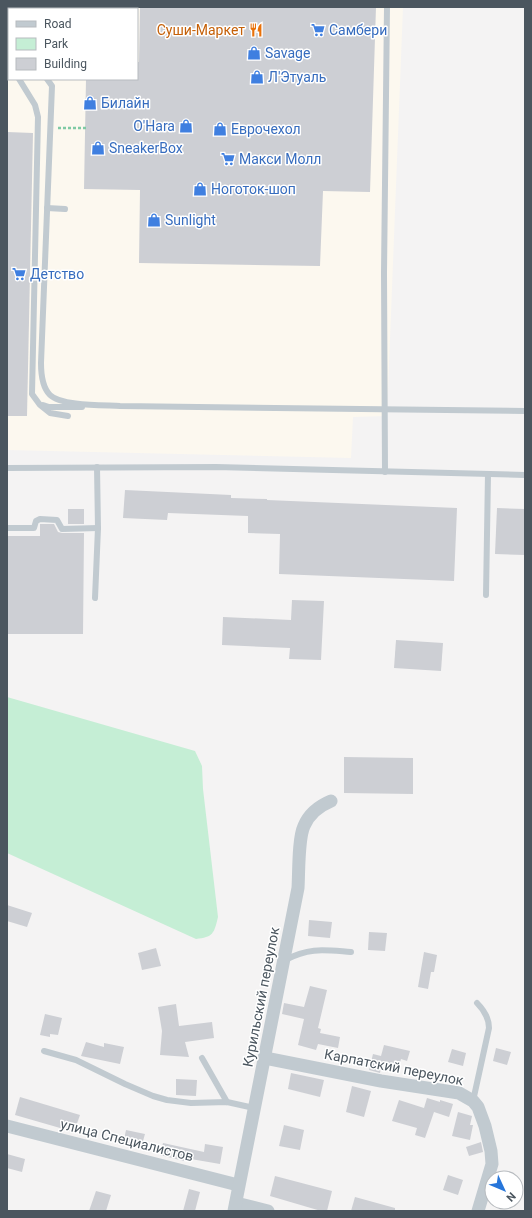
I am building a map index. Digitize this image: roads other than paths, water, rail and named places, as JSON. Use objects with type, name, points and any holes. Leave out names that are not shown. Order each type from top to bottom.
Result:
[{"type":"street","name":"Курильский переулок","points":[[235,1207],[238,1185],[285,960],[298,888],[304,826],[313,811],[323,804],[331,801]]},
{"type":"street","name":"Карпатский переулок","points":[[265,1058],[381,1081],[460,1093],[473,1101],[478,1107],[485,1126],[491,1151],[492,1164],[478,1211]]},
{"type":"street","name":"улица Специалистов","points":[[7,1126],[238,1185]]},
{"type":"street","points":[[235,1207],[268,1211]]},
{"type":"lane","points":[[385,472],[384,266],[387,7]]},
{"type":"lane","points":[[20,80],[35,105],[38,117],[32,394],[40,405],[50,413],[68,416]]},
{"type":"lane","points":[[48,80],[52,86]]},
{"type":"lane","points":[[53,80],[42,320],[41,377],[50,395],[60,400],[101,405]]},
{"type":"lane","points":[[47,208],[65,209]]},
{"type":"lane","points":[[40,405],[49,407],[101,405],[525,411]]},
{"type":"lane","points":[[95,598],[98,528],[97,467]]},
{"type":"lane","points":[[7,468],[216,467],[525,475]]},
{"type":"lane","points":[[486,595],[488,474]]},
{"type":"lane","points":[[7,528],[34,528],[36,521],[40,519],[57,520],[62,529],[98,528]]},
{"type":"lane","points":[[285,960],[298,953],[317,950],[351,952]]},
{"type":"lane","points":[[473,1101],[489,1028],[489,1022],[486,1014],[477,1004]]},
{"type":"lane","points":[[44,1051],[76,1060],[125,1084],[153,1096],[167,1100],[191,1103],[227,1102],[254,1108]]},
{"type":"lane","points":[[202,1058],[227,1102]]},
{"type":"place","name":"Суши-Маркет","points":[[256,30]]},
{"type":"place","name":"Самбери","points":[[318,30]]},
{"type":"place","name":"Savage","points":[[254,53]]},
{"type":"place","name":"Л'Этуаль","points":[[257,77]]},
{"type":"place","name":"Билайн","points":[[90,103]]},
{"type":"place","name":"O'Hara","points":[[186,126]]},
{"type":"place","name":"Еврочехол","points":[[220,129]]},
{"type":"place","name":"SneakerBox","points":[[98,148]]},
{"type":"place","name":"Макси Молл","points":[[228,159]]},
{"type":"place","name":"Ноготок-шоп","points":[[200,189]]},
{"type":"place","name":"Sunlight","points":[[154,220]]},
{"type":"place","name":"Детство","points":[[19,274]]}]
